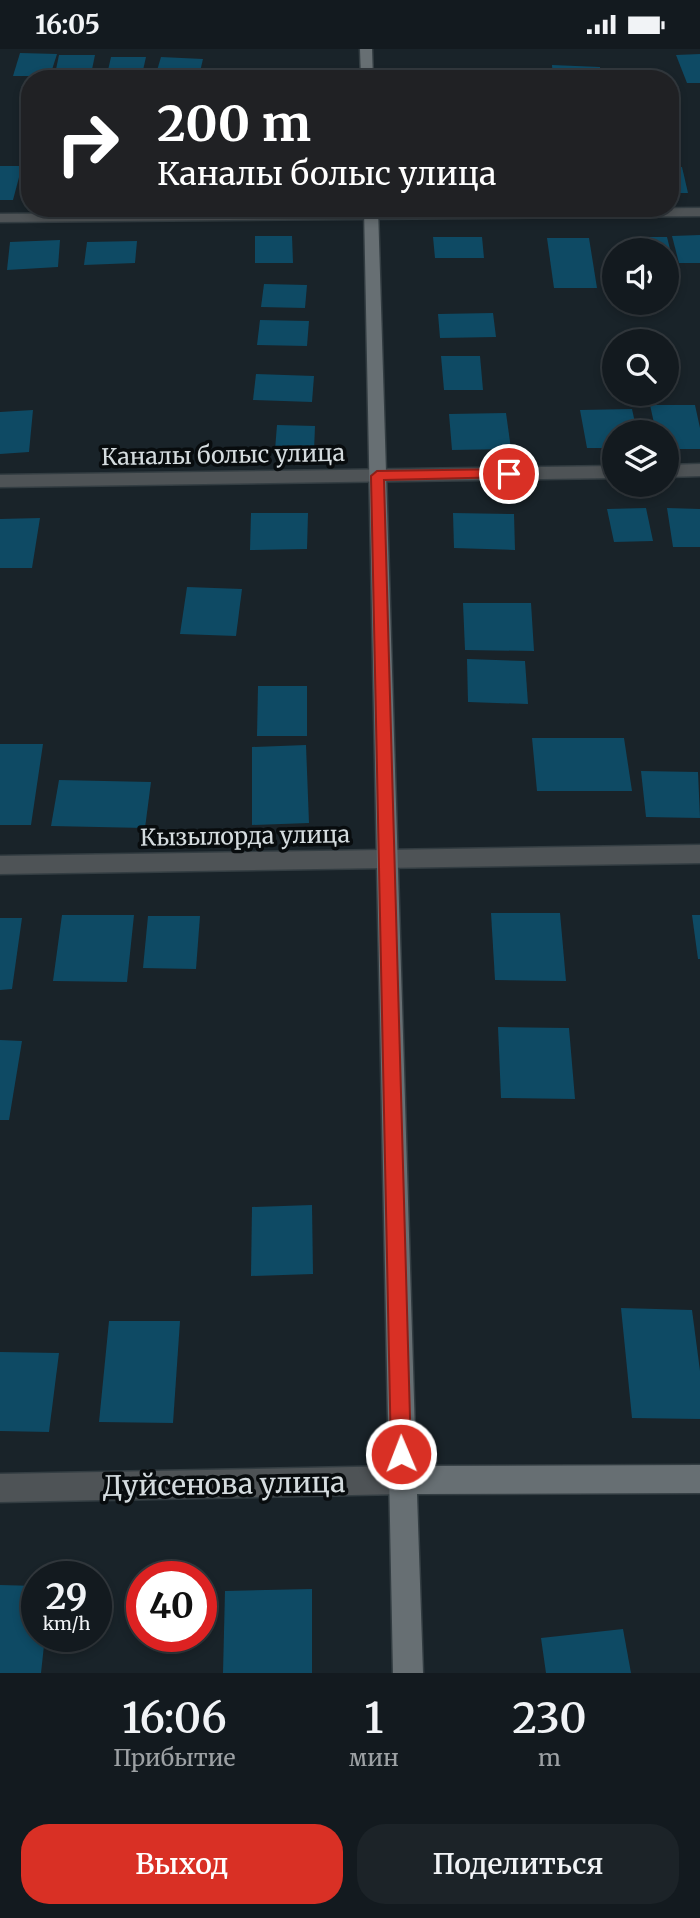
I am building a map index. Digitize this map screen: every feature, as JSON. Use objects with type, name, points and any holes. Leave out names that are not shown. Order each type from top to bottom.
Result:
[{"type":"street","points":[[366,49],[367,70]]},
{"type":"street","points":[[679,212],[700,212]]},
{"type":"street","points":[[0,218],[62,217]]},
{"type":"street","points":[[371,217],[408,1673]]},
{"type":"street","points":[[679,471],[700,470]]},
{"type":"street","name":"Каналы болыс улица","points":[[0,481],[602,472]]},
{"type":"street","name":"Кызылорда улица","points":[[0,865],[700,854]]},
{"type":"street","name":"Дуйсенова улица","points":[[0,1488],[700,1479]]},
{"type":"building","points":[[20,53],[57,54],[52,70],[21,70],[21,76],[13,76]]},
{"type":"building","points":[[700,54],[700,83],[687,83],[676,55]]},
{"type":"building","points":[[59,55],[95,55],[92,70],[56,70]]},
{"type":"building","points":[[111,57],[146,57],[143,70],[108,70]]},
{"type":"building","points":[[161,57],[203,59],[200,70],[157,70]]},
{"type":"building","points":[[552,65],[600,67],[600,70],[552,70]]},
{"type":"building","points":[[0,166],[21,166],[13,200],[0,200]]},
{"type":"building","points":[[679,167],[682,167],[688,193],[679,193]]},
{"type":"building","points":[[700,235],[700,263],[679,263],[679,238],[672,236]]},
{"type":"building","points":[[255,236],[292,236],[293,263],[255,263]]},
{"type":"building","points":[[433,237],[482,237],[484,258],[435,258]]},
{"type":"building","points":[[634,237],[667,238],[634,238]]},
{"type":"building","points":[[547,238],[589,238],[597,288],[554,288]]},
{"type":"building","points":[[60,240],[58,267],[7,270],[10,242]]},
{"type":"building","points":[[137,241],[135,263],[84,265],[87,242]]},
{"type":"building","points":[[264,284],[307,285],[305,308],[261,307]]},
{"type":"building","points":[[493,313],[496,337],[440,338],[438,314]]},
{"type":"building","points":[[260,320],[309,321],[307,346],[257,345]]},
{"type":"building","points":[[441,356],[480,356],[483,390],[444,390]]},
{"type":"building","points":[[256,374],[314,376],[312,402],[253,400]]},
{"type":"building","points":[[695,405],[700,428],[700,449],[679,449],[679,420],[653,420],[650,406]]},
{"type":"building","points":[[632,409],[634,420],[602,420],[602,448],[587,448],[580,410]]},
{"type":"building","points":[[33,410],[29,452],[0,454],[0,412]]},
{"type":"building","points":[[506,413],[511,449],[452,450],[449,414]]},
{"type":"building","points":[[277,425],[315,426],[314,451],[275,450]]},
{"type":"building","points":[[646,508],[653,541],[614,542],[607,509]]},
{"type":"building","points":[[667,508],[700,509],[700,547],[673,547]]},
{"type":"building","points":[[251,513],[308,513],[307,549],[250,550]]},
{"type":"building","points":[[453,513],[514,514],[515,550],[454,548]]},
{"type":"building","points":[[40,518],[32,568],[0,568],[0,519]]},
{"type":"building","points":[[187,587],[242,589],[236,636],[180,634]]},
{"type":"building","points":[[463,603],[531,603],[534,651],[465,650]]},
{"type":"building","points":[[467,659],[525,661],[528,704],[468,702]]},
{"type":"building","points":[[258,686],[307,686],[307,736],[257,736]]},
{"type":"building","points":[[532,738],[624,738],[632,791],[537,791]]},
{"type":"building","points":[[0,744],[43,744],[31,825],[0,825]]},
{"type":"building","points":[[306,745],[309,823],[252,825],[252,747]]},
{"type":"building","points":[[641,771],[698,772],[700,818],[646,817]]},
{"type":"building","points":[[59,780],[151,782],[145,828],[51,826]]},
{"type":"building","points":[[491,913],[560,913],[566,981],[495,980]]},
{"type":"building","points":[[62,915],[134,915],[127,982],[53,981]]},
{"type":"building","points":[[692,915],[700,915],[700,959],[698,959]]},
{"type":"building","points":[[148,916],[200,916],[196,969],[143,968]]},
{"type":"building","points":[[0,918],[22,918],[12,989],[0,990]]},
{"type":"building","points":[[498,1027],[569,1028],[575,1099],[501,1098]]},
{"type":"building","points":[[0,1040],[22,1041],[9,1120],[0,1120]]},
{"type":"building","points":[[312,1205],[313,1274],[251,1276],[252,1207]]},
{"type":"building","points":[[621,1308],[692,1310],[700,1371],[700,1419],[632,1418]]},
{"type":"building","points":[[109,1321],[180,1321],[173,1423],[99,1422]]},
{"type":"building","points":[[0,1352],[59,1353],[49,1432],[0,1431]]},
{"type":"building","points":[[0,1585],[21,1586],[21,1652],[43,1652],[41,1673],[0,1673]]},
{"type":"building","points":[[312,1589],[312,1673],[223,1673],[225,1591]]},
{"type":"building","points":[[623,1629],[631,1673],[546,1673],[541,1638]]},
{"type":"route","points":[[401,1454],[377,476],[509,474]]}]
